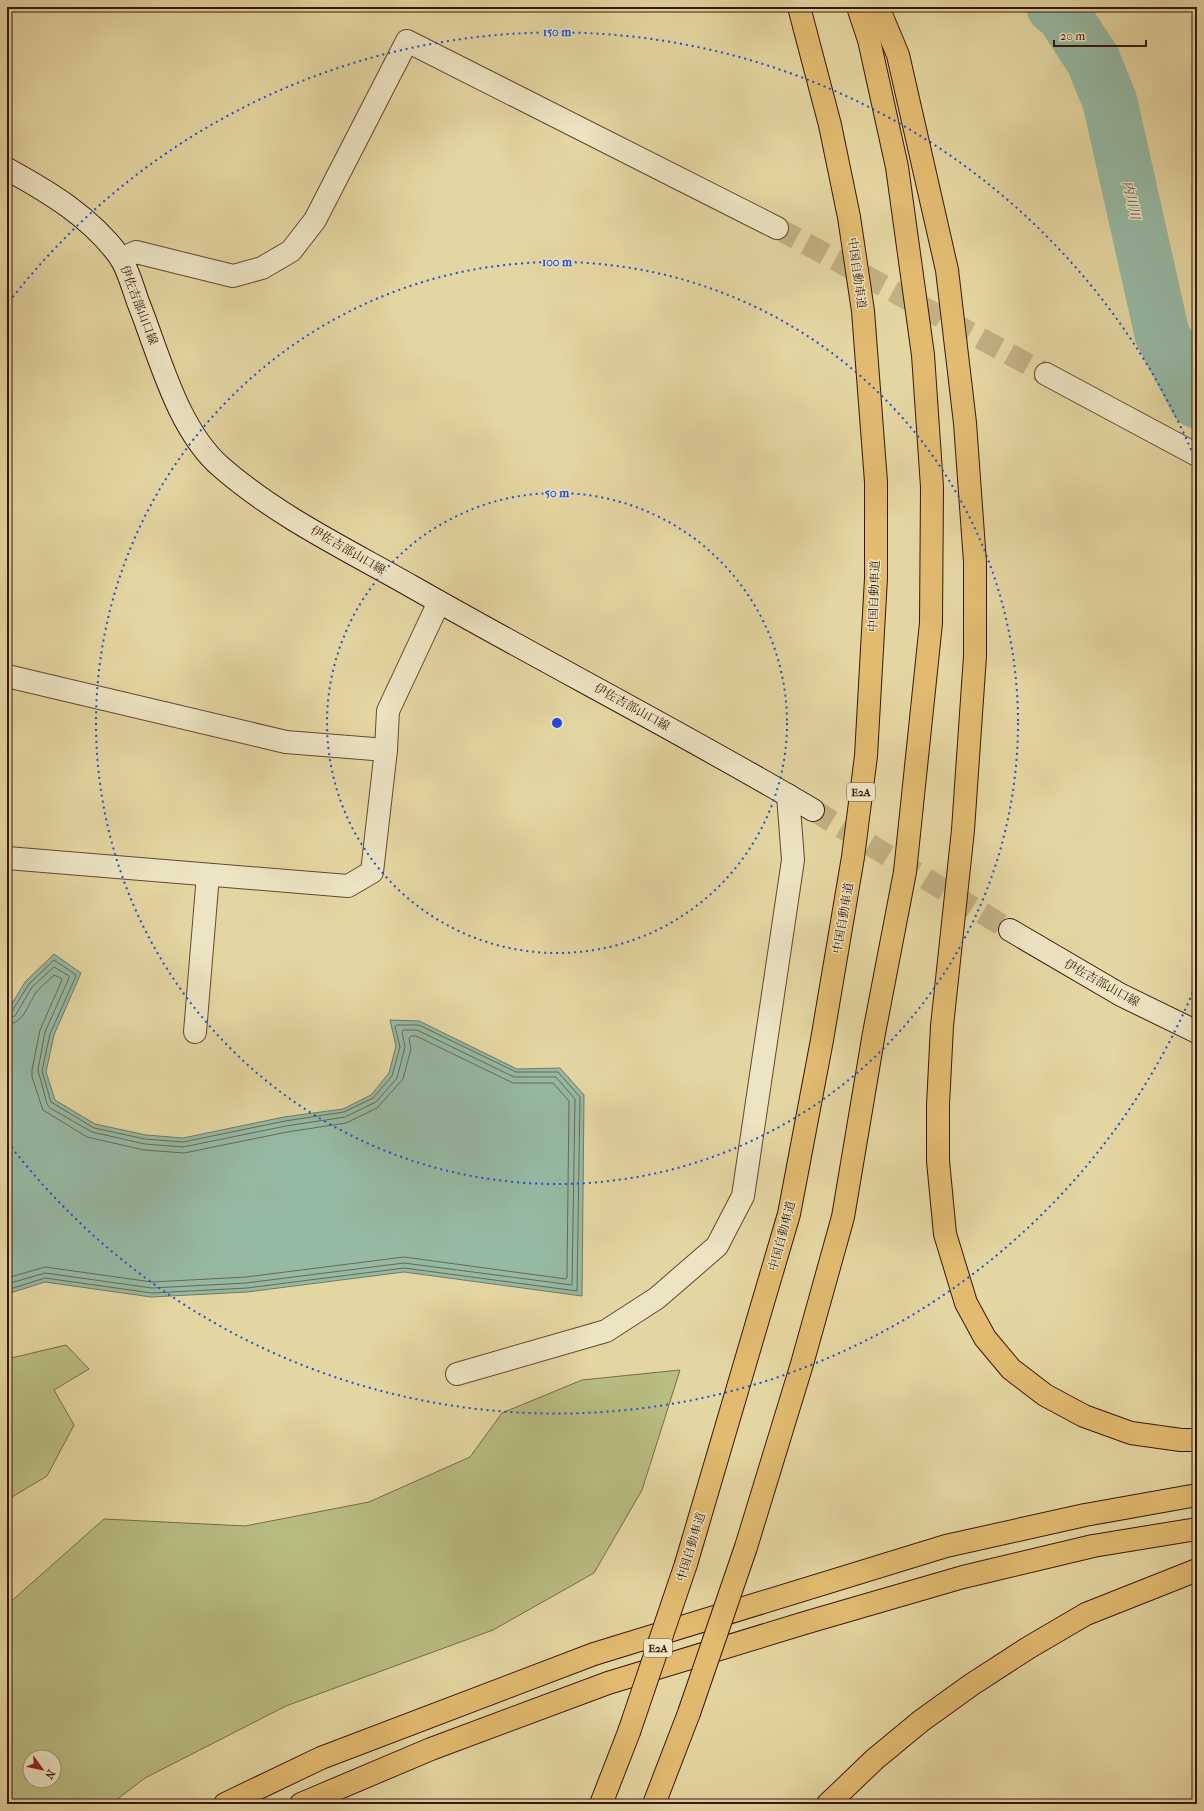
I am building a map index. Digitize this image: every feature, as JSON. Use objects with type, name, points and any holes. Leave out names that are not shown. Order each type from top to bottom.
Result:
[{"type":"highway","name":"中国自動車道","points":[[600,1804],[629,1732],[686,1564],[789,1214],[822,1040],[852,865],[866,756],[876,578],[876,482],[863,311],[849,217],[832,133],[799,7]]},
{"type":"highway","points":[[654,1804],[689,1713],[746,1547],[802,1364],[843,1217],[874,1033],[906,872],[931,623],[932,487],[923,355],[897,167],[869,40],[858,7]]},
{"type":"highway","points":[[878,7],[898,55],[947,270],[965,423],[975,562],[975,656],[964,822],[942,1026],[938,1105],[938,1161],[945,1234],[966,1302],[985,1338],[1011,1369],[1045,1395],[1084,1416],[1130,1433],[1181,1440],[1197,1440]]},
{"type":"highway","points":[[225,1804],[321,1758],[594,1654],[946,1546],[1085,1514],[1197,1495]]},
{"type":"highway","points":[[301,1804],[431,1749],[608,1683],[808,1622],[963,1577],[1093,1546],[1197,1529]]},
{"type":"highway","points":[[828,1804],[875,1759],[921,1721],[971,1684],[1086,1614],[1197,1570]]},
{"type":"street","points":[[121,258],[136,252],[233,276],[262,268],[291,251],[315,220],[407,40],[777,228]]},
{"type":"street","name":"伊佐吉部山口線","points":[[7,169],[43,188],[81,215],[121,258],[169,386],[193,435],[218,465],[252,493],[294,519],[439,602],[630,706],[813,810]]},
{"type":"street","points":[[1046,374],[1197,455]]},
{"type":"street","points":[[7,858],[348,886],[372,872],[386,750],[388,711],[439,602]]},
{"type":"street","points":[[7,676],[286,742],[386,750]]},
{"type":"street","points":[[457,1374],[606,1331],[657,1298],[717,1246],[743,1196],[793,860],[788,795]]},
{"type":"street","points":[[195,1032],[208,875]]},
{"type":"street","name":"伊佐吉部山口線","points":[[1010,930],[1122,995],[1197,1032]]},
{"type":"green space","points":[[66,1345],[89,1369],[54,1390],[74,1425],[47,1476],[7,1500],[7,1359]]},
{"type":"green space","points":[[680,1370],[642,1490],[594,1573],[493,1630],[286,1706],[145,1778],[111,1804],[7,1804],[7,1605],[104,1519],[245,1526],[369,1502],[470,1457],[502,1413],[582,1380]]},
{"type":"water","points":[[54,954],[81,973],[54,1035],[46,1072],[55,1100],[95,1124],[146,1135],[183,1138],[284,1117],[343,1109],[371,1095],[389,1073],[396,1046],[390,1020],[419,1021],[517,1069],[560,1068],[584,1095],[582,1296],[404,1272],[247,1292],[151,1297],[45,1282],[7,1294],[7,1012],[25,982]]},
{"type":"waterway","name":"内川川","points":[[1054,7],[1063,14],[1093,60],[1110,102],[1162,334],[1197,401]]},
{"type":"tunnel","points":[[777,228],[1046,374]]},
{"type":"tunnel","points":[[813,810],[1010,930]]}]
